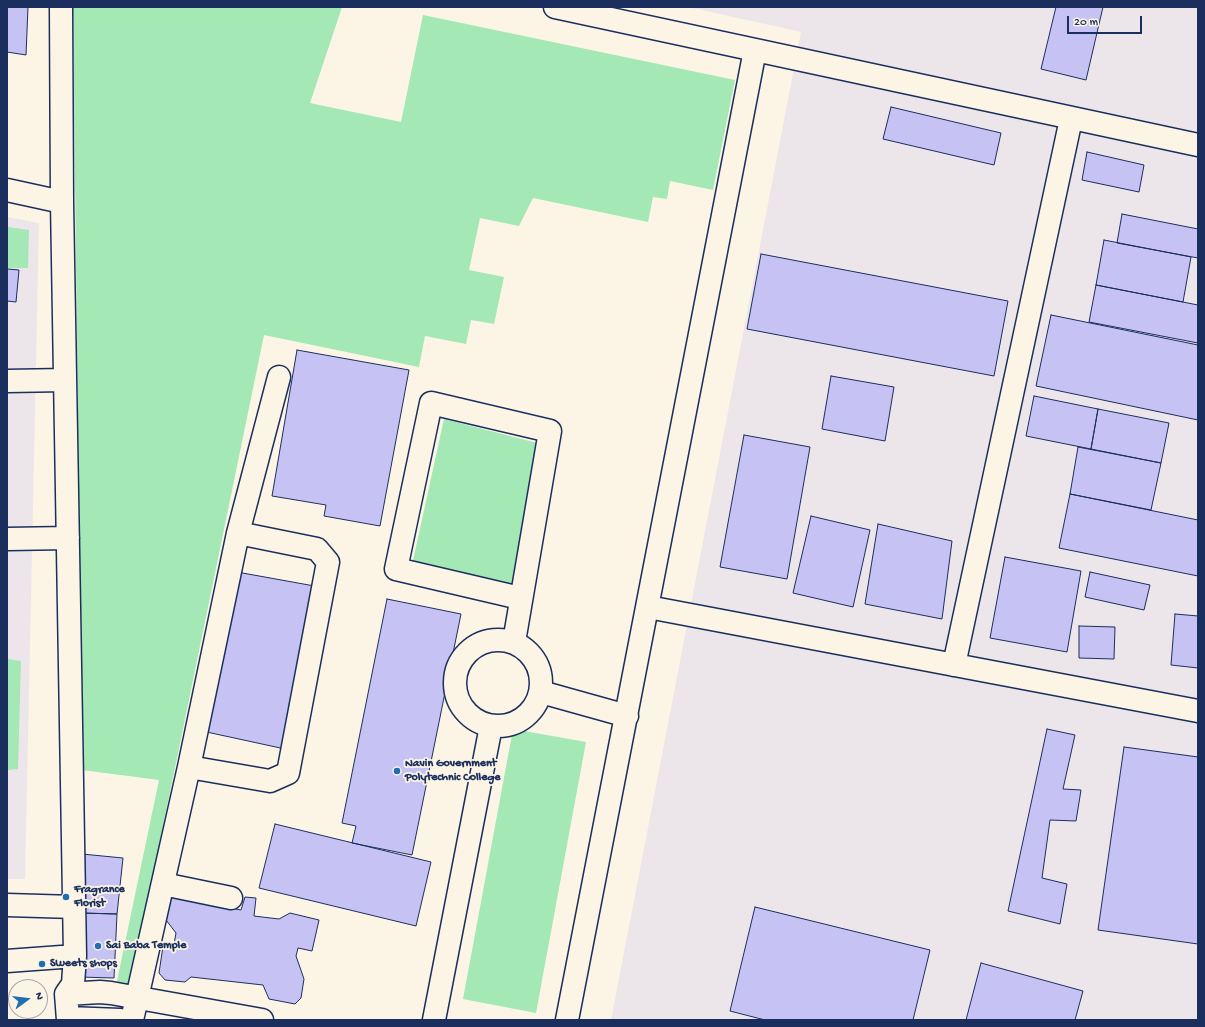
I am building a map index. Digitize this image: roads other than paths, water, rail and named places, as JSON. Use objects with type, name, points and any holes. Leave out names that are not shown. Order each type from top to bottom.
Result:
[{"type":"street","points":[[61,7],[62,202],[75,956],[73,991],[75,1019],[120,1020]]},
{"type":"street","points":[[555,7],[1071,119],[1198,145]]},
{"type":"street","points":[[567,1020],[756,50]]},
{"type":"street","points":[[954,665],[1071,119]]},
{"type":"street","points":[[7,190],[62,202]]},
{"type":"street","points":[[132,1020],[189,767],[238,533],[280,377]]},
{"type":"street","points":[[7,381],[65,380]]},
{"type":"street","points":[[514,642],[520,598],[550,431],[431,403],[396,569],[520,598]]},
{"type":"street","points":[[189,767],[270,781],[288,773],[328,562],[317,549],[238,533]]},
{"type":"street","points":[[7,538],[68,538]]},
{"type":"street","points":[[648,607],[1198,711]]},
{"type":"street","points":[[500,639],[514,642],[525,648],[533,657],[539,668],[541,692],[536,704],[528,715],[517,722],[504,726],[491,726],[477,721],[466,712],[458,700],[455,686],[456,671],[462,658],[472,648],[485,641],[500,639]]},
{"type":"street","points":[[541,692],[627,716]]},
{"type":"street","points":[[434,1020],[491,726]]},
{"type":"street","points":[[163,884],[231,898]]},
{"type":"street","points":[[7,905],[74,906]]},
{"type":"street","points":[[7,961],[75,956]]},
{"type":"street","points":[[73,991],[100,992],[262,1020]]},
{"type":"place","name":"Navin Government Polytechnic College","points":[[397,771]]},
{"type":"place","name":"Fragrance Florist","points":[[66,897]]},
{"type":"place","name":"Sai Baba Temple","points":[[98,946]]},
{"type":"place","name":"Sweets shops","points":[[42,964]]}]
